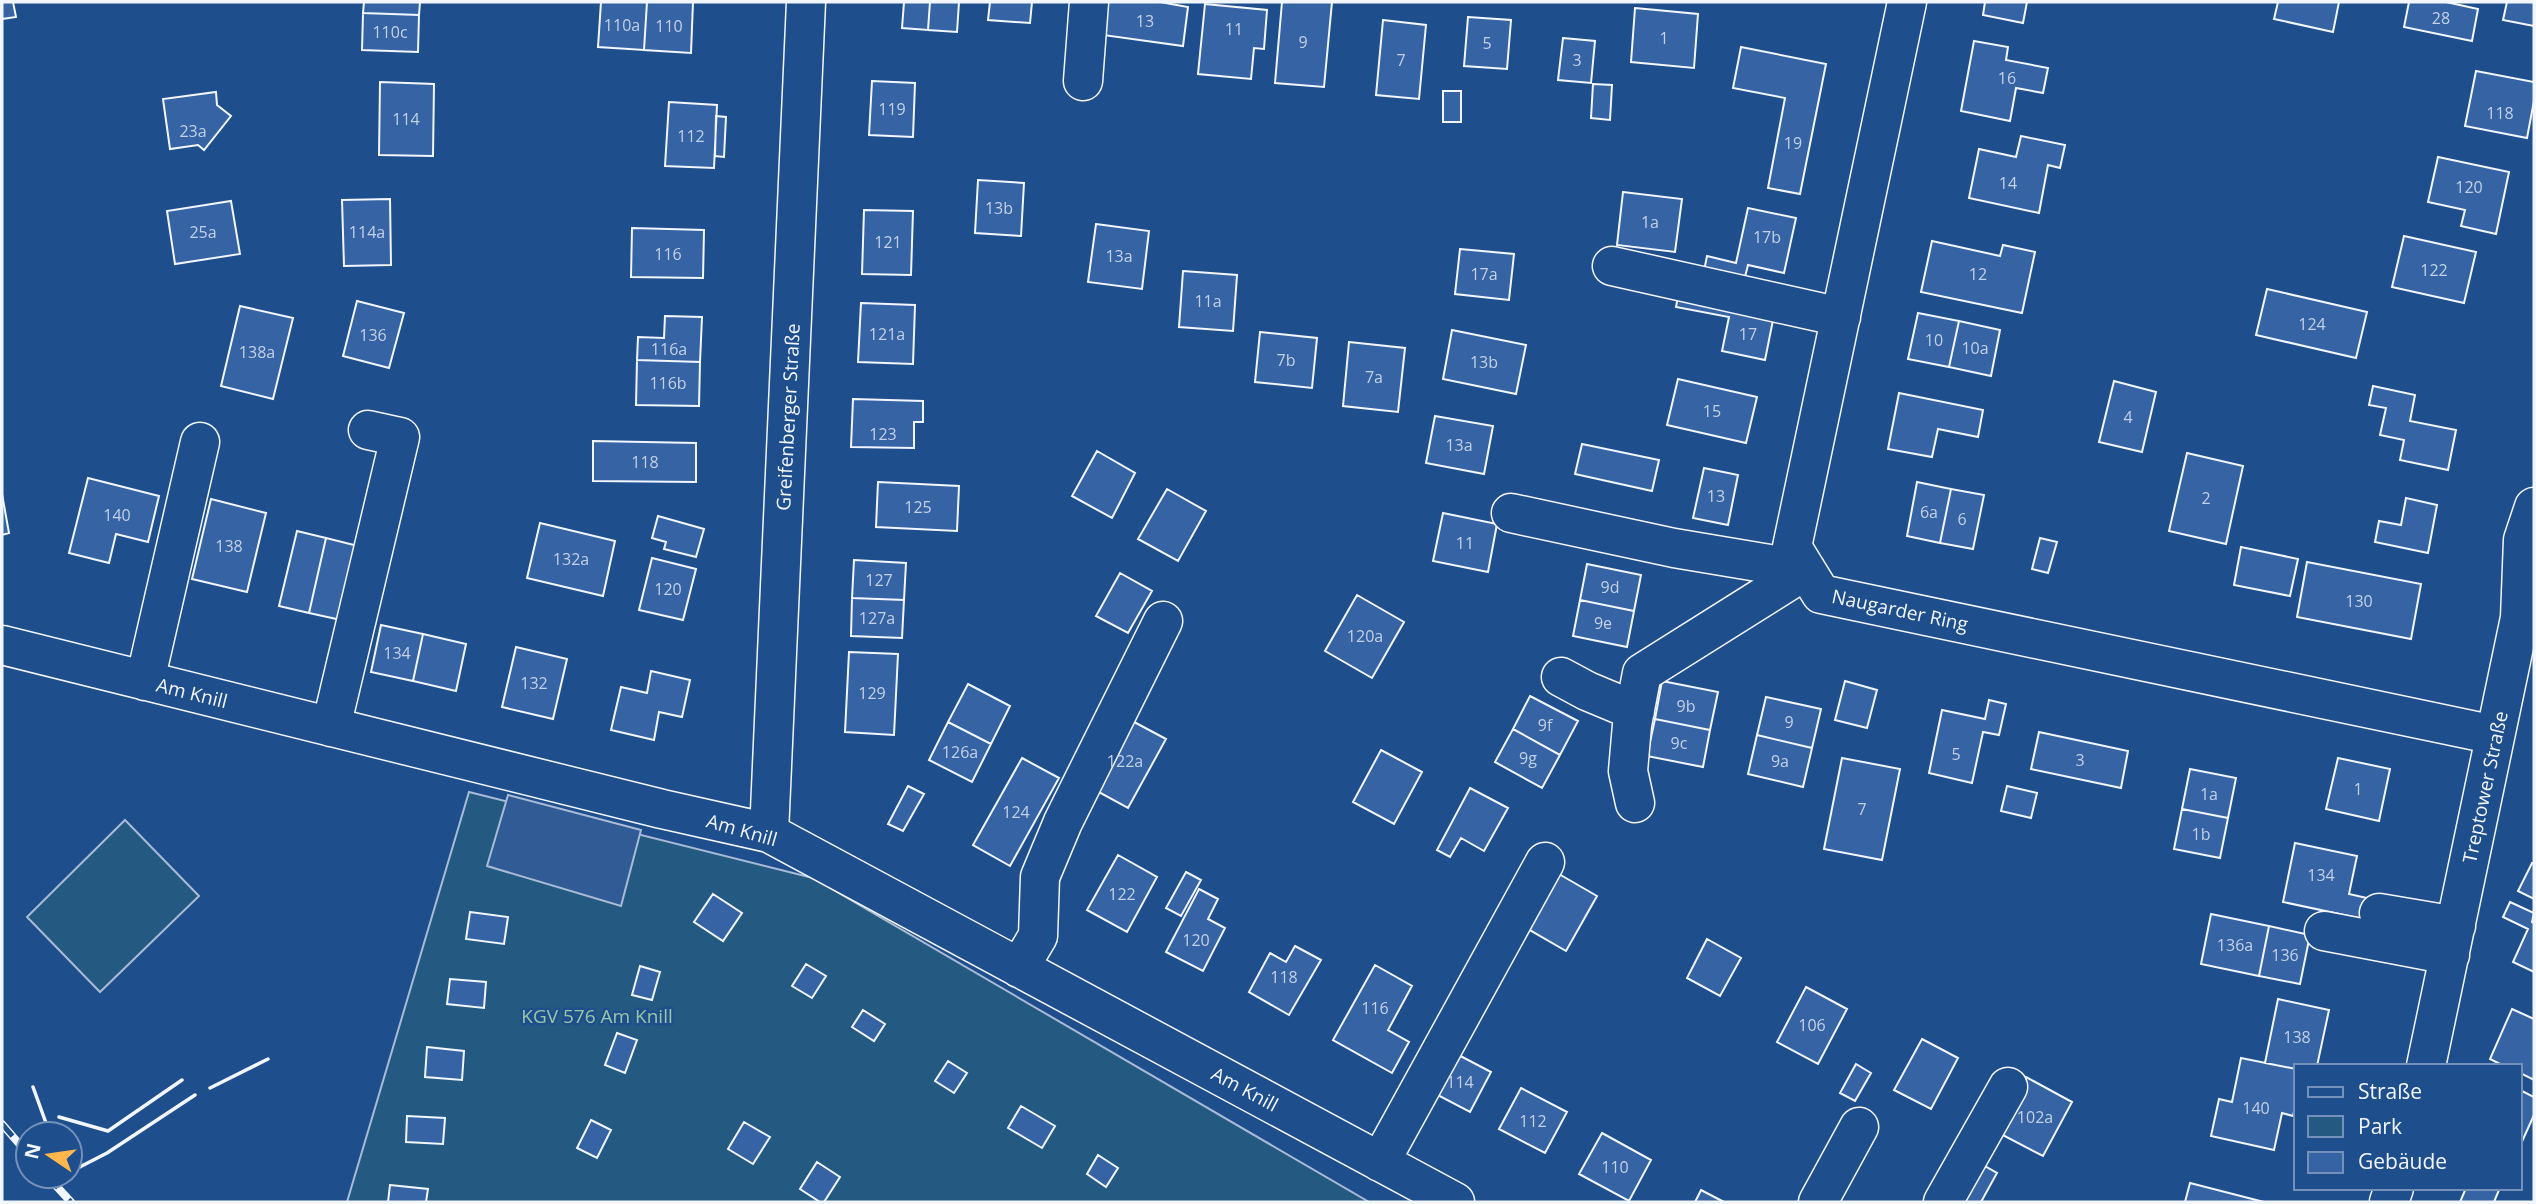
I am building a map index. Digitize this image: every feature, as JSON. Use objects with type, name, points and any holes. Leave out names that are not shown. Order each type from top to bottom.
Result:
[{"type":"street","name":"Greifenberger Straße","points":[[769,833],[806,2]]},
{"type":"street","points":[[1083,80],[1089,2]]},
{"type":"street","name":"Naugarder Ring","points":[[1907,2],[1792,547],[1821,594],[2496,736]]},
{"type":"street","points":[[1612,267],[1841,317]]},
{"type":"street","points":[[331,727],[400,438],[368,430]]},
{"type":"street","points":[[145,681],[200,442]]},
{"type":"street","name":"Treptower Straße","points":[[2426,1064],[2520,618],[2523,540],[2534,507]]},
{"type":"street","points":[[1511,513],[1674,548],[1806,570]]},
{"type":"street","points":[[1635,803],[1628,771],[1642,673],[1806,570]]},
{"type":"street","points":[[1019,968],[1038,936],[1040,877],[1163,621]]},
{"type":"street","name":"Am Knill","points":[[2,645],[662,809],[769,833],[1455,1202]]},
{"type":"street","points":[[1561,677],[1587,691],[1635,710]]},
{"type":"street","points":[[1380,1162],[1545,862]]},
{"type":"street","points":[[2379,914],[2453,941]]},
{"type":"street","points":[[2324,931],[2453,941]]},
{"type":"street","points":[[1943,1202],[2008,1087]]},
{"type":"street","points":[[1818,1202],[1859,1127]]},
{"type":"green space","name":"KGV 576 Am Knill","points":[[469,792],[813,878],[1369,1202],[347,1202]]},
{"type":"green space","points":[[125,820],[199,896],[100,992],[27,917]]},
{"type":"shaded area","points":[[508,795],[641,830],[621,906],[487,866]]},
{"type":"building","points":[[2,2],[13,2],[16,17],[2,19]]},
{"type":"building","points":[[364,2],[420,2],[419,15],[363,13]]},
{"type":"building","points":[[601,2],[647,2],[644,50],[598,47]]},
{"type":"building","points":[[647,2],[693,2],[691,53],[644,50]]},
{"type":"building","points":[[904,2],[930,2],[928,30],[902,28]]},
{"type":"building","points":[[930,2],[959,2],[957,32],[928,30]]},
{"type":"building","points":[[990,2],[1032,2],[1030,23],[988,20]]},
{"type":"building","points":[[1107,2],[1160,2],[1188,7],[1183,46],[1103,35]]},
{"type":"building","points":[[1282,2],[1332,2],[1324,87],[1275,83]]},
{"type":"building","points":[[1985,2],[2027,2],[2023,23],[1983,15]]},
{"type":"building","points":[[2278,2],[2339,2],[2333,32],[2274,19]]},
{"type":"building","points":[[2409,2],[2446,2],[2478,9],[2472,41],[2404,27]]},
{"type":"building","points":[[2507,2],[2534,2],[2534,26],[2503,20]]},
{"type":"building","points":[[1205,4],[1267,10],[1264,49],[1254,48],[1251,79],[1198,74]]},
{"type":"building","points":[[1635,8],[1698,14],[1694,68],[1631,62]]},
{"type":"building","points":[[363,13],[419,15],[418,52],[362,50]]},
{"type":"building","points":[[1468,17],[1511,20],[1507,69],[1464,66]]},
{"type":"building","points":[[1383,20],[1426,25],[1419,99],[1376,95]]},
{"type":"building","points":[[1563,38],[1595,41],[1591,83],[1558,80]]},
{"type":"building","points":[[1974,41],[2008,47],[2006,60],[2048,68],[2043,93],[2016,88],[2010,121],[1961,111]]},
{"type":"building","points":[[1741,47],[1826,64],[1800,194],[1768,188],[1785,98],[1733,88]]},
{"type":"building","points":[[2476,71],[2534,82],[2534,101],[2527,138],[2465,126]]},
{"type":"building","points":[[872,81],[915,83],[913,137],[869,135]]},
{"type":"building","points":[[380,82],[434,84],[433,156],[379,155]]},
{"type":"building","points":[[1593,84],[1612,85],[1610,120],[1591,118]]},
{"type":"building","points":[[1443,91],[1461,91],[1461,122],[1443,122]]},
{"type":"building","points":[[216,92],[217,105],[231,116],[204,150],[198,145],[170,149],[163,99]]},
{"type":"building","points":[[669,102],[717,105],[714,168],[665,166]]},
{"type":"building","points":[[716,116],[726,117],[724,157],[715,156]]},
{"type":"building","points":[[2021,136],[2065,145],[2060,168],[2048,165],[2039,213],[1969,198],[1979,149],[2016,157]]},
{"type":"building","points":[[2438,157],[2509,172],[2496,234],[2461,226],[2465,210],[2428,202]]},
{"type":"building","points":[[978,180],[1024,183],[1021,236],[975,233]]},
{"type":"building","points":[[1623,192],[1682,199],[1675,252],[1617,245]]},
{"type":"building","points":[[390,199],[391,265],[344,266],[342,200]]},
{"type":"building","points":[[231,201],[240,254],[175,264],[167,211]]},
{"type":"building","points":[[1748,208],[1796,218],[1784,273],[1748,265],[1743,285],[1703,276],[1707,256],[1736,263]]},
{"type":"building","points":[[864,210],[913,211],[911,275],[862,274]]},
{"type":"building","points":[[1096,224],[1149,231],[1142,289],[1088,282]]},
{"type":"building","points":[[632,228],[704,230],[703,278],[631,277]]},
{"type":"building","points":[[2404,236],[2476,252],[2464,303],[2392,287]]},
{"type":"building","points":[[1932,241],[2000,256],[2003,245],[2035,252],[2022,313],[1921,292]]},
{"type":"building","points":[[1460,249],[1514,254],[1509,300],[1455,294]]},
{"type":"building","points":[[1183,271],[1237,275],[1233,331],[1179,327]]},
{"type":"building","points":[[2267,289],[2367,312],[2356,358],[2256,335]]},
{"type":"building","points":[[1679,291],[1775,310],[1765,360],[1722,351],[1729,317],[1676,307]]},
{"type":"building","points":[[357,301],[404,313],[389,368],[343,356]]},
{"type":"building","points":[[861,303],[915,305],[913,364],[858,362]]},
{"type":"building","points":[[240,306],[293,318],[273,399],[221,386]]},
{"type":"building","points":[[1918,313],[1959,321],[1949,367],[1908,359]]},
{"type":"building","points":[[665,316],[702,317],[700,362],[637,360],[638,337],[664,338]]},
{"type":"building","points":[[1959,321],[2000,330],[1991,376],[1949,367]]},
{"type":"building","points":[[1452,330],[1526,345],[1516,394],[1443,379]]},
{"type":"building","points":[[1260,332],[1317,338],[1312,388],[1255,382]]},
{"type":"building","points":[[1349,342],[1405,348],[1398,412],[1343,406]]},
{"type":"building","points":[[637,360],[700,362],[699,406],[636,405]]},
{"type":"building","points":[[1678,379],[1757,397],[1746,443],[1667,425]]},
{"type":"building","points":[[2114,381],[2156,392],[2142,452],[2099,442]]},
{"type":"building","points":[[2373,386],[2415,395],[2410,421],[2456,430],[2448,470],[2400,460],[2404,440],[2380,435],[2386,408],[2369,405]]},
{"type":"building","points":[[1899,393],[1983,410],[1978,437],[1938,429],[1932,457],[1888,449]]},
{"type":"building","points":[[853,399],[923,401],[923,422],[914,422],[914,448],[851,447]]},
{"type":"building","points":[[1435,416],[1493,426],[1484,474],[1426,463]]},
{"type":"building","points":[[593,441],[696,443],[696,482],[593,481]]},
{"type":"building","points":[[1582,444],[1659,460],[1652,491],[1575,474]]},
{"type":"building","points":[[1097,451],[1135,473],[1112,518],[1072,496]]},
{"type":"building","points":[[2187,453],[2243,466],[2226,544],[2169,531]]},
{"type":"building","points":[[1704,468],[1738,475],[1728,525],[1693,518]]},
{"type":"building","points":[[88,478],[159,496],[148,542],[116,534],[109,563],[69,553]]},
{"type":"building","points":[[878,482],[959,486],[957,531],[876,527]]},
{"type":"building","points":[[1917,482],[1951,489],[1940,543],[1907,536]]},
{"type":"building","points":[[1167,489],[1206,511],[1178,561],[1138,539]]},
{"type":"building","points":[[1951,489],[1984,495],[1973,549],[1940,543]]},
{"type":"building","points":[[2,494],[9,533],[2,535]]},
{"type":"building","points":[[2406,498],[2437,505],[2428,553],[2375,542],[2379,521],[2401,525]]},
{"type":"building","points":[[211,499],[266,513],[247,592],[192,579]]},
{"type":"building","points":[[1443,513],[1497,524],[1488,572],[1433,561]]},
{"type":"building","points":[[658,516],[704,529],[696,557],[664,549],[666,542],[652,538]]},
{"type":"building","points":[[540,523],[615,541],[603,596],[527,578]]},
{"type":"building","points":[[297,531],[326,538],[309,613],[279,606]]},
{"type":"building","points":[[326,538],[358,546],[341,620],[309,613]]},
{"type":"building","points":[[2040,538],[2057,542],[2048,573],[2032,569]]},
{"type":"building","points":[[2241,547],[2298,559],[2290,596],[2234,585]]},
{"type":"building","points":[[652,558],[696,569],[683,620],[639,610]]},
{"type":"building","points":[[854,560],[906,563],[904,600],[852,598]]},
{"type":"building","points":[[2307,562],[2421,584],[2411,639],[2297,617]]},
{"type":"building","points":[[1587,564],[1641,575],[1634,611],[1580,600]]},
{"type":"building","points":[[1120,573],[1152,591],[1128,633],[1096,616]]},
{"type":"building","points":[[1357,595],[1404,622],[1372,678],[1325,651]]},
{"type":"building","points":[[852,598],[904,600],[902,638],[851,636]]},
{"type":"building","points":[[1580,600],[1634,611],[1627,647],[1573,636]]},
{"type":"building","points":[[381,625],[423,634],[413,681],[371,672]]},
{"type":"building","points":[[423,634],[466,644],[456,691],[413,681]]},
{"type":"building","points":[[516,647],[567,659],[553,719],[502,707]]},
{"type":"building","points":[[849,652],[898,654],[894,735],[845,732]]},
{"type":"building","points":[[651,671],[690,680],[682,717],[659,712],[654,740],[611,730],[621,687],[647,693]]},
{"type":"building","points":[[1662,681],[1718,692],[1710,730],[1655,719]]},
{"type":"building","points":[[1845,681],[1877,690],[1867,728],[1835,720]]},
{"type":"building","points":[[968,684],[1010,706],[991,744],[948,722]]},
{"type":"building","points":[[1530,696],[1578,721],[1560,755],[1513,729]]},
{"type":"building","points":[[1766,697],[1821,709],[1812,748],[1757,735]]},
{"type":"building","points":[[1989,700],[2006,704],[1999,735],[1983,732],[1972,783],[1929,773],[1942,710],[1985,719]]},
{"type":"building","points":[[1121,715],[1166,739],[1128,808],[1084,784]]},
{"type":"building","points":[[1655,719],[1710,730],[1703,767],[1647,756]]},
{"type":"building","points":[[948,722],[991,744],[972,782],[929,760]]},
{"type":"building","points":[[1513,729],[1560,755],[1542,788],[1495,762]]},
{"type":"building","points":[[2039,732],[2128,751],[2121,788],[2031,769]]},
{"type":"building","points":[[1757,735],[1812,748],[1803,787],[1748,774]]},
{"type":"building","points":[[1381,750],[1422,772],[1394,824],[1353,802]]},
{"type":"building","points":[[1022,758],[1059,778],[1010,866],[973,845]]},
{"type":"building","points":[[1842,758],[1900,769],[1882,860],[1824,849]]},
{"type":"building","points":[[2338,758],[2390,769],[2379,821],[2326,809]]},
{"type":"building","points":[[2190,769],[2236,778],[2228,818],[2182,809]]},
{"type":"building","points":[[908,786],[924,794],[903,831],[888,824]]},
{"type":"building","points":[[2007,786],[2037,793],[2031,818],[2001,811]]},
{"type":"building","points":[[1470,788],[1508,808],[1484,851],[1461,838],[1450,857],[1437,850]]},
{"type":"building","points":[[2182,809],[2228,818],[2220,858],[2174,849]]},
{"type":"building","points":[[2295,843],[2357,856],[2349,894],[2367,898],[2363,919],[2283,902]]},
{"type":"building","points":[[1118,855],[1157,877],[1127,932],[1087,910]]},
{"type":"building","points":[[2532,863],[2534,864],[2534,899],[2518,891]]},
{"type":"building","points":[[1552,870],[1597,896],[1566,951],[1521,925]]},
{"type":"building","points":[[1186,872],[1201,880],[1181,916],[1166,908]]},
{"type":"building","points":[[1199,889],[1218,899],[1208,919],[1225,928],[1203,971],[1166,952]]},
{"type":"building","points":[[713,894],[742,913],[723,941],[694,922]]},
{"type":"building","points":[[2510,902],[2534,913],[2534,972],[2513,962],[2528,929],[2503,917]]},
{"type":"building","points":[[470,912],[508,917],[504,944],[466,939]]},
{"type":"building","points":[[2211,914],[2269,926],[2259,976],[2201,964]]},
{"type":"building","points":[[2269,926],[2310,935],[2300,984],[2259,976]]},
{"type":"building","points":[[1707,939],[1741,958],[1720,996],[1687,978]]},
{"type":"building","points":[[1295,946],[1321,960],[1289,1015],[1249,992],[1270,953],[1286,962]]},
{"type":"building","points":[[806,964],[826,976],[812,998],[792,986]]},
{"type":"building","points":[[1375,965],[1412,986],[1388,1030],[1409,1042],[1392,1073],[1333,1040]]},
{"type":"building","points":[[640,966],[660,972],[652,1000],[632,995]]},
{"type":"building","points":[[450,979],[486,982],[484,1008],[447,1004]]},
{"type":"building","points":[[1806,987],[1847,1009],[1818,1064],[1777,1042]]},
{"type":"building","points":[[2278,999],[2329,1010],[2317,1064],[2294,1064],[2294,1069],[2265,1063]]},
{"type":"building","points":[[2512,1009],[2534,1019],[2534,1080],[2522,1074],[2522,1064],[2500,1064],[2490,1059]]},
{"type":"building","points":[[863,1010],[885,1024],[874,1041],[852,1027]]},
{"type":"building","points":[[617,1033],[637,1040],[625,1073],[605,1065]]},
{"type":"building","points":[[1922,1039],[1958,1058],[1931,1109],[1894,1090]]},
{"type":"building","points":[[427,1047],[464,1051],[462,1080],[425,1077]]},
{"type":"building","points":[[1451,1051],[1491,1072],[1470,1112],[1430,1091]]},
{"type":"building","points":[[2241,1058],[2294,1069],[2293,1116],[2282,1113],[2274,1150],[2211,1136],[2219,1099],[2232,1102]]},
{"type":"building","points":[[948,1061],[967,1073],[954,1093],[935,1081]]},
{"type":"building","points":[[1856,1064],[1871,1073],[1855,1101],[1840,1093]]},
{"type":"building","points":[[2026,1077],[2072,1102],[2043,1156],[1997,1132]]},
{"type":"building","points":[[1521,1088],[1567,1112],[1545,1153],[1499,1129]]},
{"type":"building","points":[[2522,1091],[2534,1097],[2534,1115],[2522,1142]]},
{"type":"building","points":[[1021,1106],[1055,1126],[1042,1148],[1008,1128]]},
{"type":"building","points":[[407,1116],[445,1118],[443,1144],[406,1142]]},
{"type":"building","points":[[591,1120],[611,1130],[597,1158],[577,1148]]},
{"type":"building","points":[[744,1122],[770,1137],[753,1164],[728,1149]]},
{"type":"building","points":[[1602,1133],[1651,1160],[1629,1201],[1579,1174]]},
{"type":"building","points":[[1098,1155],[1118,1168],[1106,1187],[1087,1174]]},
{"type":"building","points":[[1974,1160],[1997,1173],[1981,1202],[1951,1202]]},
{"type":"building","points":[[817,1162],[840,1177],[824,1202],[800,1189]]},
{"type":"building","points":[[2190,1183],[2264,1202],[2185,1202]]},
{"type":"building","points":[[390,1185],[428,1189],[426,1202],[388,1202]]},
{"type":"building","points":[[1701,1190],[1724,1202],[1695,1202]]},
{"type":"building","points":[[2465,1190],[2499,1190],[2494,1202],[2460,1202]]},
{"type":"railway","points":[[2,1124],[14,1138]]},
{"type":"railway","points":[[60,1190],[71,1202]]},
{"type":"wall","points":[[210,1088],[268,1059]]},
{"type":"wall","points":[[59,1117],[108,1131],[182,1080]]},
{"type":"wall","points":[[33,1087],[45,1120]]},
{"type":"wall","points":[[84,1165],[107,1153],[195,1095]]}]
